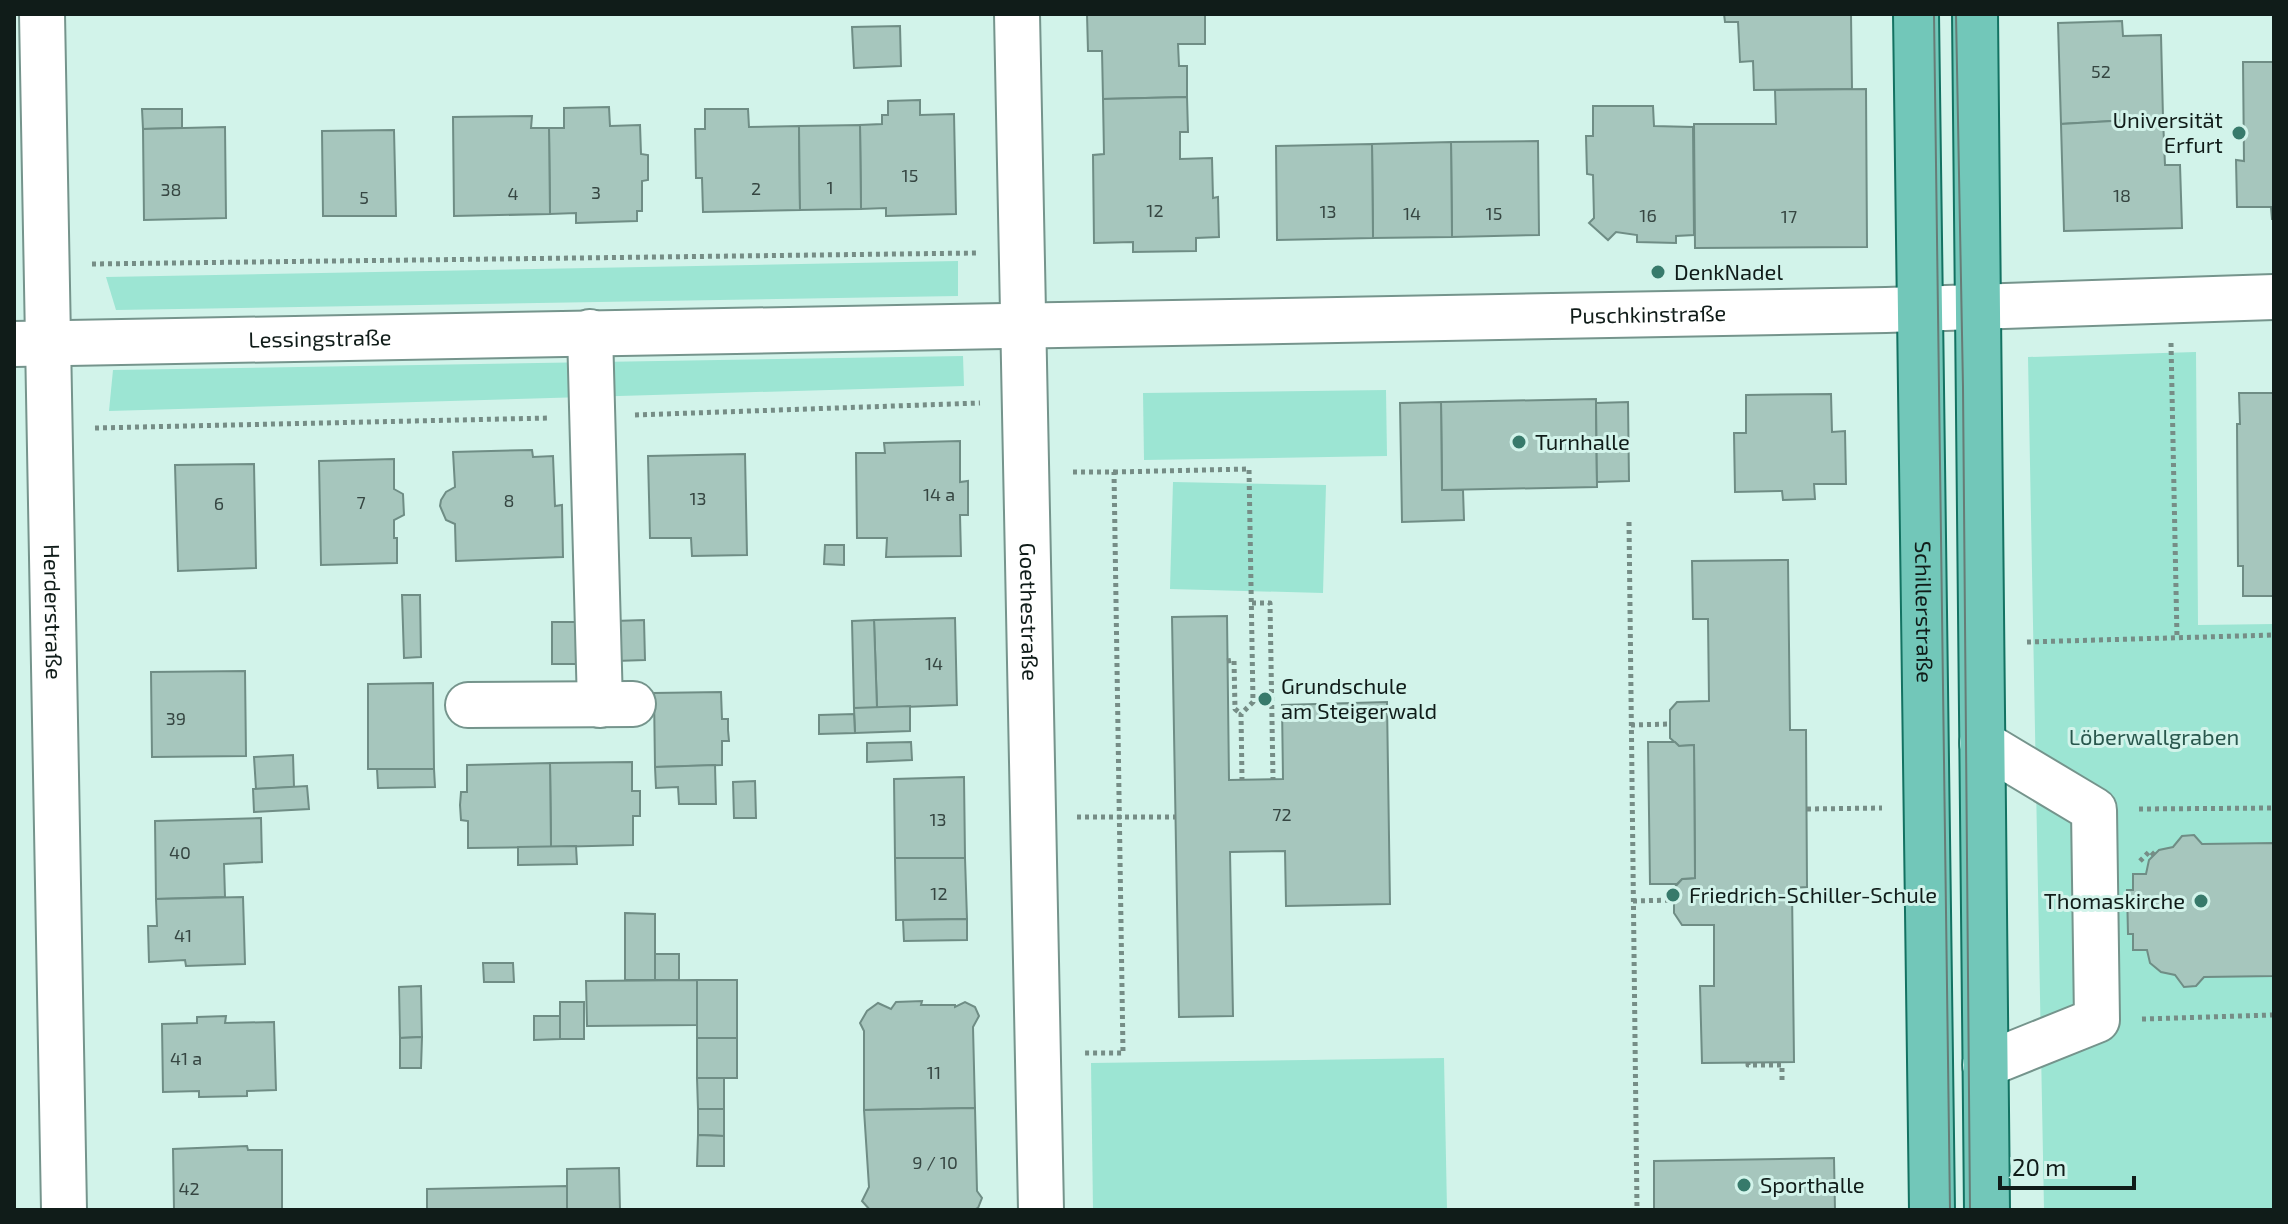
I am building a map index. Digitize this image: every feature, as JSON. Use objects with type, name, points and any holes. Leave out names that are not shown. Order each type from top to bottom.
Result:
[{"type":"main road","name":"Schillerstraße","points":[[1916,14],[1932,1210]]},
{"type":"main road","points":[[1975,14],[1987,1210]]},
{"type":"street","name":"Herderstraße","points":[[42,14],[47,265],[31,344],[50,429],[64,1210]]},
{"type":"street","name":"Goethestraße","points":[[1017,14],[1041,1210]]},
{"type":"street","name":"Puschkinstraße","points":[[1023,327],[1976,307],[2274,297]]},
{"type":"street","name":"Lessingstraße","points":[[31,344],[590,332],[1023,327]]},
{"type":"street","points":[[468,705],[616,704],[593,417],[590,332]]},
{"type":"street","points":[[1982,743],[2094,810],[2097,1020],[1985,1065]]},
{"type":"path","points":[[47,265],[1021,252]]},
{"type":"path","points":[[2171,300],[2177,638]]},
{"type":"path","points":[[50,429],[593,417],[1023,402]]},
{"type":"path","points":[[1073,472],[1249,469],[1253,702],[1241,714],[1242,780]]},
{"type":"path","points":[[1081,1053],[1123,1053],[1114,472]]},
{"type":"path","points":[[1629,522],[1637,1210]]},
{"type":"path","points":[[1252,603],[1270,603],[1273,779]]},
{"type":"path","points":[[2026,642],[2274,635]]},
{"type":"path","points":[[1227,661],[1234,660],[1235,709],[1241,714]]},
{"type":"path","points":[[1631,725],[1670,724]]},
{"type":"path","points":[[1807,809],[1891,808]]},
{"type":"path","points":[[2094,810],[2274,808]]},
{"type":"path","points":[[1033,817],[1176,817]]},
{"type":"path","points":[[1633,901],[1674,900]]},
{"type":"path","points":[[2097,1020],[2274,1015]]},
{"type":"path","points":[[1748,1062],[1748,1065],[1782,1065],[1782,1080]]},
{"type":"green space","points":[[958,261],[958,296],[116,310],[106,277]]},
{"type":"green space","name":"Löberwallgraben","points":[[2196,352],[2198,625],[2274,624],[2274,1210],[2044,1210],[2028,357]]},
{"type":"green space","points":[[963,356],[964,386],[109,411],[113,370]]},
{"type":"green space","points":[[1386,390],[1387,456],[1144,460],[1143,393]]},
{"type":"green space","points":[[1173,482],[1326,485],[1323,593],[1170,589]]},
{"type":"green space","points":[[1444,1058],[1447,1210],[1093,1210],[1091,1063]]},
{"type":"building","points":[[1087,14],[1205,14],[1205,44],[1178,44],[1179,66],[1187,66],[1187,97],[1103,99],[1102,51],[1088,51]]},
{"type":"building","points":[[1724,14],[1851,14],[1852,89],[1754,90],[1753,61],[1740,62],[1738,22],[1725,22]]},
{"type":"building","points":[[2122,21],[2123,36],[2161,35],[2163,118],[2061,124],[2058,23]]},
{"type":"building","points":[[900,26],[901,66],[854,68],[852,27]]},
{"type":"building","points":[[2243,62],[2274,62],[2274,219],[2271,207],[2237,207],[2236,160],[2244,161]]},
{"type":"building","points":[[1866,89],[1867,247],[1695,248],[1694,124],[1776,124],[1775,90]]},
{"type":"building","points":[[1187,97],[1188,132],[1180,132],[1180,159],[1212,158],[1213,198],[1218,197],[1219,237],[1196,238],[1196,251],[1133,252],[1133,242],[1094,243],[1093,155],[1104,154],[1103,99]]},
{"type":"building","points":[[920,100],[920,115],[954,114],[956,214],[886,216],[886,208],[861,209],[860,125],[882,124],[882,115],[888,115],[888,101]]},
{"type":"building","points":[[1593,106],[1653,106],[1654,126],[1693,127],[1694,235],[1676,236],[1676,243],[1637,242],[1637,235],[1616,232],[1608,240],[1589,223],[1594,218],[1593,175],[1587,174],[1586,136],[1593,136]]},
{"type":"building","points":[[609,107],[610,126],[640,125],[641,154],[648,155],[648,180],[642,181],[642,211],[637,211],[637,221],[576,223],[576,213],[550,214],[549,128],[564,128],[564,108]]},
{"type":"building","points":[[142,109],[182,109],[182,128],[143,129]]},
{"type":"building","points":[[705,109],[748,109],[749,127],[799,126],[800,210],[703,212],[702,178],[696,178],[695,129],[705,129]]},
{"type":"building","points":[[532,116],[531,128],[549,128],[550,214],[454,216],[453,117]]},
{"type":"building","points":[[2163,118],[2165,165],[2180,165],[2182,228],[2064,231],[2061,124]]},
{"type":"building","points":[[860,125],[861,209],[800,210],[799,126]]},
{"type":"building","points":[[225,127],[226,218],[144,220],[143,129]]},
{"type":"building","points":[[394,130],[396,216],[323,216],[322,131]]},
{"type":"building","points":[[1538,141],[1539,235],[1452,237],[1451,142]]},
{"type":"building","points":[[1451,142],[1452,237],[1373,238],[1372,144]]},
{"type":"building","points":[[1372,144],[1373,238],[1277,240],[1276,146]]},
{"type":"building","points":[[2239,393],[2274,393],[2274,596],[2243,596],[2243,566],[2238,566]]},
{"type":"building","points":[[1831,394],[1832,432],[1845,431],[1846,484],[1814,484],[1815,499],[1783,500],[1782,491],[1735,492],[1734,433],[1746,433],[1746,395]]},
{"type":"building","name":"Turnhalle","points":[[1596,399],[1597,487],[1442,490],[1441,402]]},
{"type":"building","points":[[1441,402],[1442,490],[1463,490],[1464,520],[1402,522],[1400,403]]},
{"type":"building","points":[[1628,402],[1629,481],[1597,482],[1596,403]]},
{"type":"building","points":[[960,441],[960,482],[968,481],[968,515],[960,515],[961,556],[886,557],[887,538],[857,538],[856,453],[885,453],[884,443]]},
{"type":"building","points":[[532,450],[533,457],[553,456],[555,506],[562,505],[563,557],[456,561],[455,524],[446,520],[440,506],[446,492],[455,487],[453,452]]},
{"type":"building","points":[[745,454],[747,555],[692,556],[691,538],[650,538],[648,456]]},
{"type":"building","points":[[394,459],[394,489],[403,494],[404,515],[394,520],[397,563],[321,565],[319,461]]},
{"type":"building","points":[[254,464],[256,568],[178,571],[175,465]]},
{"type":"building","points":[[825,545],[844,545],[844,565],[824,564]]},
{"type":"building","points":[[1788,560],[1790,730],[1806,730],[1807,887],[1792,888],[1794,1062],[1702,1063],[1700,986],[1714,986],[1714,925],[1682,925],[1674,913],[1674,888],[1682,879],[1695,878],[1694,745],[1679,746],[1670,738],[1670,710],[1677,702],[1709,701],[1708,619],[1693,619],[1692,561]]},
{"type":"building","points":[[402,595],[420,595],[421,657],[404,658]]},
{"type":"building","points":[[1227,616],[1229,780],[1283,779],[1282,705],[1387,702],[1390,904],[1286,906],[1285,851],[1230,852],[1233,1016],[1179,1017],[1172,617]]},
{"type":"building","points":[[955,618],[957,705],[877,708],[874,620]]},
{"type":"building","points":[[644,620],[645,660],[616,661],[615,621]]},
{"type":"building","points":[[874,620],[877,708],[854,708],[852,621]]},
{"type":"building","points":[[552,622],[580,622],[581,664],[552,664]]},
{"type":"building","points":[[245,671],[246,756],[152,757],[151,672]]},
{"type":"building","points":[[433,683],[434,769],[368,769],[368,684]]},
{"type":"building","points":[[721,692],[722,719],[728,719],[729,741],[722,741],[722,765],[655,767],[654,693]]},
{"type":"building","points":[[910,706],[910,731],[855,733],[854,708]]},
{"type":"building","points":[[854,714],[855,733],[819,734],[819,715]]},
{"type":"building","points":[[911,742],[912,760],[867,762],[867,743]]},
{"type":"building","points":[[1648,742],[1694,745],[1695,878],[1682,879],[1677,884],[1650,884]]},
{"type":"building","points":[[293,755],[294,787],[256,789],[254,757]]},
{"type":"building","points":[[632,762],[632,791],[640,791],[640,816],[633,816],[633,845],[551,847],[550,763]]},
{"type":"building","points":[[550,763],[551,847],[468,848],[468,821],[461,820],[460,805],[461,792],[467,792],[467,765]]},
{"type":"building","points":[[715,765],[716,804],[679,804],[678,787],[656,788],[655,767]]},
{"type":"building","points":[[377,769],[434,769],[435,787],[378,788]]},
{"type":"building","points":[[964,777],[965,858],[895,858],[894,779]]},
{"type":"building","points":[[755,781],[756,818],[734,818],[733,782]]},
{"type":"building","points":[[307,786],[309,809],[254,812],[253,789]]},
{"type":"building","points":[[261,818],[262,862],[224,864],[225,897],[156,899],[155,821]]},
{"type":"building","name":"Thomaskirche","points":[[2194,835],[2202,844],[2274,843],[2274,976],[2204,977],[2196,986],[2184,987],[2175,975],[2161,972],[2150,963],[2147,950],[2133,950],[2133,934],[2128,934],[2127,890],[2133,890],[2133,874],[2146,874],[2149,860],[2159,850],[2173,847],[2182,836]]},
{"type":"building","points":[[576,846],[577,864],[518,865],[518,847]]},
{"type":"building","points":[[895,858],[965,858],[967,919],[896,920]]},
{"type":"building","points":[[243,897],[245,964],[186,966],[185,960],[149,962],[148,926],[157,926],[156,899]]},
{"type":"building","points":[[625,913],[655,914],[655,980],[625,980]]},
{"type":"building","points":[[967,919],[967,940],[904,941],[903,920]]},
{"type":"building","points":[[655,954],[679,954],[679,980],[655,980]]},
{"type":"building","points":[[483,963],[513,963],[514,982],[484,982]]},
{"type":"building","points":[[697,980],[697,1025],[587,1026],[586,981]]},
{"type":"building","points":[[697,980],[737,980],[737,1038],[697,1038]]},
{"type":"building","points":[[421,986],[422,1037],[400,1038],[399,987]]},
{"type":"building","points":[[922,1001],[921,1005],[955,1007],[965,1002],[975,1007],[979,1016],[973,1027],[975,1108],[864,1110],[864,1031],[860,1023],[867,1011],[878,1003],[891,1009],[896,1002]]},
{"type":"building","points":[[560,1002],[584,1002],[584,1039],[560,1039]]},
{"type":"building","points":[[226,1016],[225,1023],[274,1022],[276,1090],[247,1091],[247,1096],[199,1097],[199,1091],[163,1092],[162,1024],[197,1023],[197,1017]]},
{"type":"building","points":[[534,1016],[560,1016],[560,1039],[534,1040]]},
{"type":"building","points":[[422,1037],[421,1068],[400,1068],[400,1038]]},
{"type":"building","points":[[697,1038],[737,1038],[737,1078],[697,1078]]},
{"type":"building","points":[[697,1078],[724,1078],[724,1109],[698,1109]]},
{"type":"building","points":[[975,1108],[977,1191],[982,1198],[978,1208],[870,1210],[862,1201],[869,1187],[864,1110]]},
{"type":"building","points":[[698,1109],[724,1109],[724,1136],[698,1135]]},
{"type":"building","points":[[698,1135],[724,1136],[724,1166],[697,1166]]},
{"type":"building","points":[[247,1146],[248,1150],[282,1150],[282,1210],[174,1210],[173,1149]]},
{"type":"building","name":"Sporthalle","points":[[1834,1158],[1835,1210],[1654,1210],[1654,1161]]},
{"type":"building","points":[[619,1168],[620,1210],[567,1210],[567,1169]]},
{"type":"building","points":[[567,1186],[567,1210],[427,1210],[427,1189]]},
{"type":"tram line","points":[[1934,14],[1950,1210]]},
{"type":"tram line","points":[[1956,14],[1963,387],[1970,1210]]},
{"type":"place","name":"Universität Erfurt","points":[[2239,133]]},
{"type":"place","name":"DenkNadel","points":[[1658,272]]},
{"type":"place","name":"Turnhalle","points":[[1519,442]]},
{"type":"place","name":"Grundschule am Steigerwald","points":[[1265,699]]},
{"type":"place","name":"Friedrich-Schiller-Schule","points":[[1673,895]]},
{"type":"place","name":"Thomaskirche","points":[[2201,901]]},
{"type":"place","name":"Sporthalle","points":[[1744,1185]]}]
